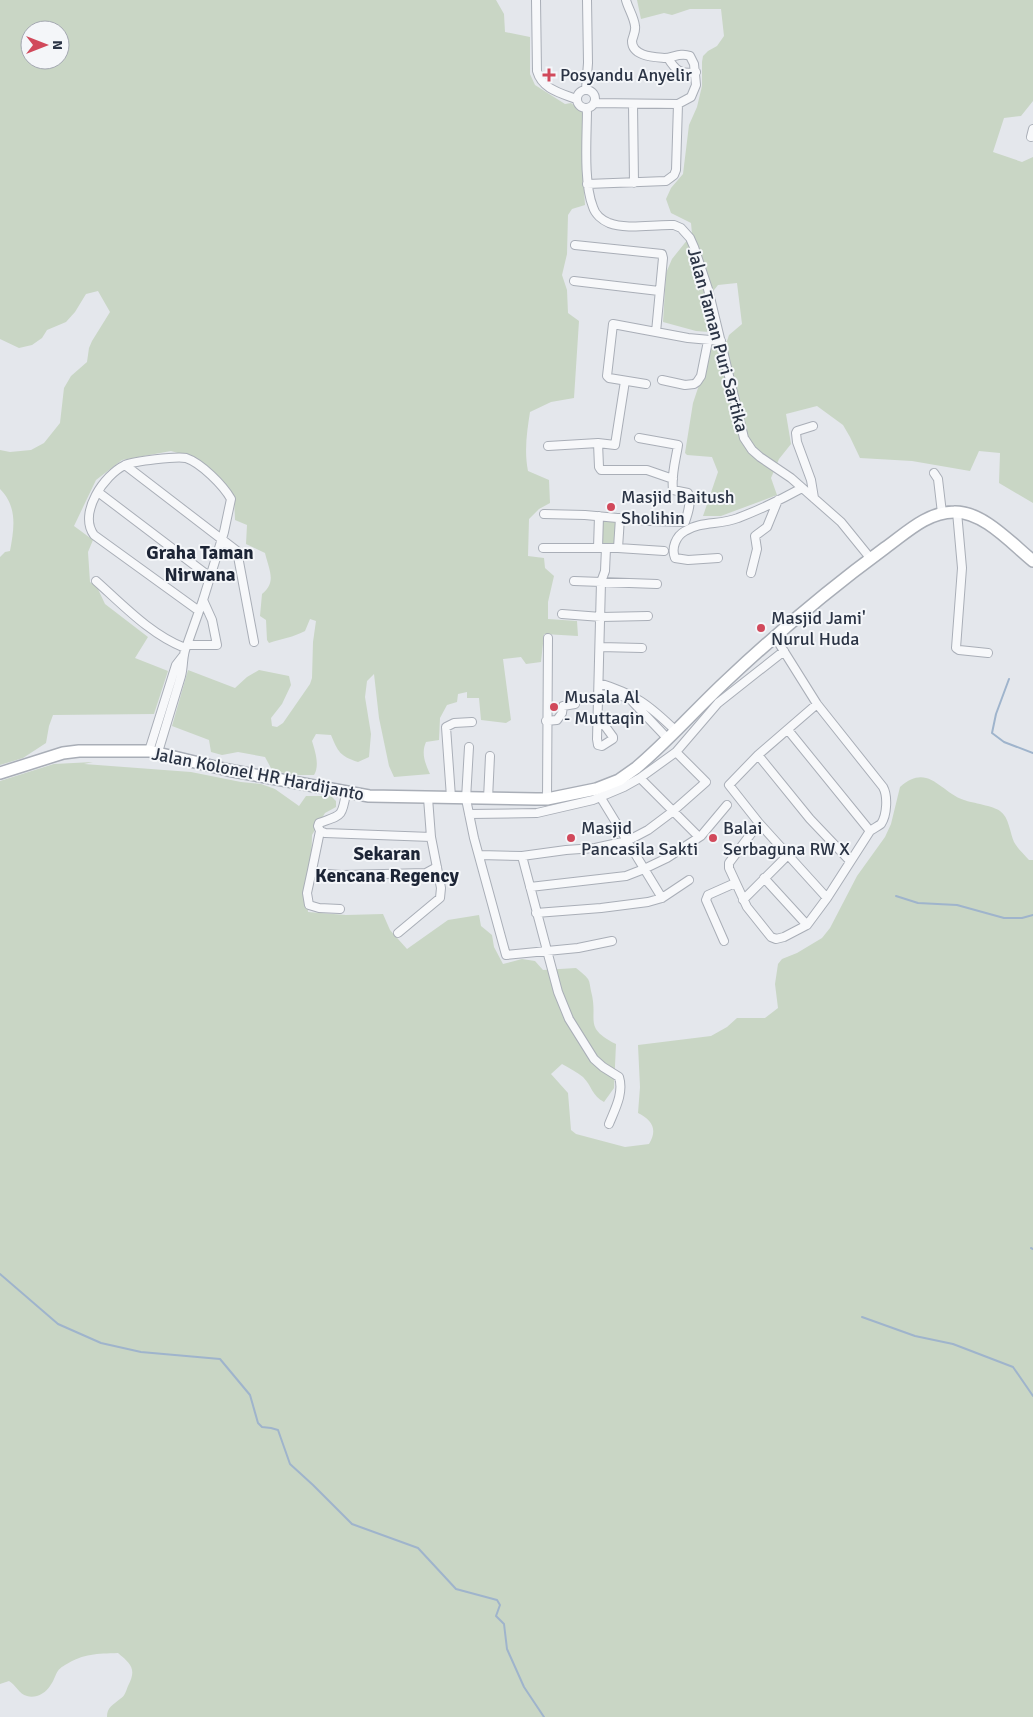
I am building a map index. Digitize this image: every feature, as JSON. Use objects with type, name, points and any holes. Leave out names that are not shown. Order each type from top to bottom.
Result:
[{"type":"main road","name":"Jalan Kolonel HR Hardijanto","points":[[0,773],[63,752],[154,752],[228,770],[370,796],[541,799],[596,789],[622,783],[774,636],[871,559],[925,520],[942,513],[957,512],[973,516],[1010,540],[1033,561]]},
{"type":"street","points":[[536,0],[538,76],[547,87],[576,99]]},
{"type":"street","points":[[586,89],[588,63],[587,0]]},
{"type":"street","points":[[594,103],[595,96],[592,91],[586,89],[581,90],[577,94],[578,104],[582,108],[587,108],[594,103],[678,104],[691,97],[694,93],[696,72],[690,56],[677,54],[668,58],[644,55],[635,49],[632,41],[635,26],[626,0]]},
{"type":"street","points":[[668,58],[674,68],[679,71],[696,72]]},
{"type":"street","points":[[634,104],[634,183]]},
{"type":"street","points":[[588,184],[666,181],[674,175],[677,161],[678,104]]},
{"type":"street","name":"Jalan Taman Puri Sartika","points":[[587,108],[588,184],[593,208],[600,218],[609,223],[623,225],[674,225],[686,233],[694,247],[708,289],[744,438],[756,454],[791,478],[841,522],[871,559]]},
{"type":"street","points":[[575,245],[662,254],[656,332]]},
{"type":"street","points":[[574,281],[659,291]]},
{"type":"street","points":[[646,384],[609,378],[607,376],[613,324],[708,341],[721,341]]},
{"type":"street","points":[[662,380],[685,385],[697,382],[701,376],[708,341]]},
{"type":"street","points":[[548,446],[598,443],[615,445],[625,381]]},
{"type":"street","points":[[813,426],[796,433],[797,442],[811,480],[814,498]]},
{"type":"street","points":[[544,514],[685,522],[690,496],[688,493],[674,490],[673,479],[673,463],[678,444],[639,438]]},
{"type":"street","points":[[598,443],[599,467],[602,470],[647,470],[673,479]]},
{"type":"street","points":[[154,752],[172,690],[176,665],[185,650],[203,600],[231,499],[226,490],[216,480],[194,462],[186,458],[166,458],[125,465],[111,476],[98,492],[88,515],[90,529],[94,535],[199,611]]},
{"type":"street","points":[[125,465],[236,550],[254,642]]},
{"type":"street","points":[[934,472],[938,479],[942,513]]},
{"type":"street","points":[[718,558],[688,560],[675,558],[674,550],[677,538],[686,530],[700,525],[737,519],[802,488]]},
{"type":"street","points":[[98,492],[210,577]]},
{"type":"street","points":[[751,573],[757,549],[755,536],[767,527],[778,500]]},
{"type":"street","points":[[957,512],[962,568],[956,648],[959,650],[988,653]]},
{"type":"street","points":[[598,723],[601,582],[605,571],[599,516]]},
{"type":"street","points":[[618,548],[620,518]]},
{"type":"street","points":[[543,548],[618,548],[664,551]]},
{"type":"street","points":[[96,581],[143,622],[185,650],[218,645],[212,620],[203,600]]},
{"type":"street","points":[[574,581],[657,584]]},
{"type":"street","points":[[562,614],[601,617],[648,616]]},
{"type":"street","points":[[759,823],[729,863],[729,868],[734,883],[747,907],[774,939],[784,937],[807,926],[870,831],[880,824],[887,806],[885,790],[817,704],[774,636]]},
{"type":"street","points":[[537,813],[541,799],[546,721],[548,638]]},
{"type":"street","points":[[600,646],[642,648]]},
{"type":"street","points":[[469,814],[537,813],[601,798],[622,783],[640,778],[676,752],[718,703],[784,651]]},
{"type":"street","points":[[599,683],[650,707],[672,735]]},
{"type":"street","points":[[598,694],[620,693]]},
{"type":"street","points":[[546,721],[557,720],[562,713],[563,706],[575,704]]},
{"type":"street","points":[[817,704],[758,755],[729,785],[759,823],[827,898]]},
{"type":"street","points":[[451,797],[446,727],[454,723],[472,722]]},
{"type":"street","points":[[788,730],[870,831]]},
{"type":"street","points":[[469,747],[466,798],[506,955],[578,948],[612,941]]},
{"type":"street","points":[[479,855],[522,856],[595,848],[626,840],[648,830],[706,782],[676,752]]},
{"type":"street","points":[[758,755],[810,819],[850,861]]},
{"type":"street","points":[[488,799],[490,756]]},
{"type":"street","points":[[640,778],[699,837]]},
{"type":"street","points":[[340,910],[309,905],[308,893],[320,831],[319,823],[339,816],[343,812],[346,793]]},
{"type":"street","points":[[398,933],[440,898],[441,888],[431,836],[428,798]]},
{"type":"street","points":[[601,798],[662,898]]},
{"type":"street","points":[[530,887],[626,876],[644,869],[667,858],[699,837],[727,806]]},
{"type":"street","points":[[320,831],[325,833],[431,836]]},
{"type":"street","points":[[743,900],[788,855]]},
{"type":"street","points":[[522,856],[558,992],[569,1019],[594,1059],[602,1067],[619,1077],[621,1084],[618,1099],[609,1124]]},
{"type":"street","points":[[312,870],[315,873],[341,875],[426,873],[437,867]]},
{"type":"street","points":[[764,878],[807,926]]},
{"type":"street","points":[[536,913],[633,905],[662,898],[688,880]]},
{"type":"street","points":[[724,941],[706,900],[708,895],[734,883]]},
{"type":"green space","points":[[0,0],[496,0],[504,14],[505,32],[530,37],[530,74],[535,85],[565,104],[571,103],[584,113],[583,175],[585,205],[572,209],[568,215],[567,254],[562,275],[567,290],[568,313],[579,321],[574,398],[551,402],[530,412],[526,449],[528,471],[549,480],[550,503],[539,509],[529,519],[528,556],[544,558],[545,568],[554,576],[548,602],[548,619],[577,621],[578,636],[544,634],[541,662],[526,664],[521,657],[503,659],[511,720],[506,723],[481,720],[479,698],[467,698],[467,692],[458,694],[457,702],[447,705],[440,718],[439,740],[426,742],[424,758],[430,774],[394,777],[389,766],[379,718],[374,674],[367,681],[365,697],[371,734],[369,757],[358,762],[352,760],[340,753],[331,735],[316,734],[312,741],[317,762],[314,775],[292,775],[272,770],[265,757],[238,752],[222,755],[211,752],[209,740],[172,726],[188,670],[235,688],[247,677],[259,670],[289,676],[291,685],[282,704],[271,718],[272,726],[277,727],[283,723],[310,684],[316,621],[310,619],[305,631],[301,633],[269,643],[267,640],[266,620],[260,616],[262,594],[267,589],[271,580],[270,570],[265,553],[246,544],[247,525],[235,520],[234,496],[188,456],[171,451],[122,460],[96,480],[74,526],[93,540],[88,552],[90,582],[97,587],[105,604],[148,637],[135,658],[168,671],[154,714],[53,715],[46,743],[23,758],[0,765],[0,557],[5,552],[10,551],[13,535],[13,518],[10,503],[0,489],[0,450],[10,452],[31,450],[44,443],[60,423],[64,388],[71,376],[87,362],[92,341],[110,312],[98,291],[86,294],[75,312],[66,322],[47,330],[42,338],[32,345],[19,348],[0,339]]},
{"type":"green space","points":[[637,0],[1033,0],[1033,101],[1021,116],[1004,118],[993,152],[1022,162],[1033,157],[1033,503],[999,483],[1000,453],[979,451],[970,471],[912,461],[860,458],[843,425],[817,406],[786,414],[791,444],[779,459],[771,478],[777,495],[721,516],[703,516],[718,472],[712,457],[687,455],[685,453],[693,403],[712,346],[727,341],[729,335],[742,324],[737,283],[718,285],[707,299],[709,332],[696,331],[663,322],[666,273],[672,259],[692,234],[691,223],[671,213],[666,199],[671,188],[683,174],[689,125],[697,107],[702,86],[703,56],[717,46],[724,36],[721,9],[690,9],[672,15],[664,13],[641,19]]},
{"type":"green space","points":[[603,520],[616,520],[615,545],[602,545]]},
{"type":"green space","points":[[93,762],[84,764],[191,772],[261,784],[275,789],[299,806],[306,796],[331,796],[336,801],[336,807],[325,813],[312,835],[311,874],[306,892],[308,912],[346,915],[383,914],[390,930],[407,949],[448,920],[479,915],[481,926],[492,935],[494,947],[503,964],[522,959],[535,961],[543,970],[576,968],[589,982],[595,1027],[605,1038],[616,1044],[614,1088],[604,1102],[594,1094],[583,1077],[562,1064],[551,1074],[568,1093],[571,1130],[576,1134],[625,1147],[649,1144],[653,1134],[650,1122],[638,1113],[640,1087],[638,1045],[711,1036],[727,1027],[737,1018],[765,1018],[778,1008],[775,984],[778,964],[782,959],[797,953],[822,938],[830,928],[857,876],[885,837],[891,824],[900,787],[918,777],[926,778],[934,781],[956,796],[997,809],[1003,814],[1016,845],[1029,860],[1033,860],[1033,1717],[107,1717],[109,1708],[124,1695],[132,1675],[131,1667],[118,1653],[91,1655],[72,1661],[61,1667],[48,1689],[37,1696],[30,1697],[24,1695],[9,1681],[0,1684],[0,781],[57,763],[54,764]]},
{"type":"waterway","points":[[1009,679],[996,714],[992,733],[1004,742],[1033,753]]},
{"type":"waterway","points":[[896,896],[918,903],[957,905],[1004,918],[1022,918],[1033,915]]},
{"type":"waterway","points":[[0,1274],[58,1324],[101,1343],[141,1352],[220,1359],[250,1395],[258,1423],[262,1427],[278,1430],[290,1464],[352,1524],[418,1548],[456,1589],[497,1600],[500,1605],[496,1616],[504,1624],[507,1649],[524,1687],[544,1717]]},
{"type":"waterway","points":[[862,1317],[915,1336],[953,1344],[1013,1367],[1033,1396]]},
{"type":"place","name":"Posyandu Anyelir","points":[[549,75]]},
{"type":"place","name":"Masjid Baitush Sholihin","points":[[611,507]]},
{"type":"place","name":"Masjid Jami' Nurul Huda","points":[[761,628]]},
{"type":"place","name":"Musala Al - Muttaqin","points":[[554,707]]},
{"type":"place","name":"Masjid Pancasila Sakti","points":[[571,838]]},
{"type":"place","name":"Balai Serbaguna RW X","points":[[713,838]]},
{"type":"district","name":"Graha Taman Nirwana","points":[[200,564]]},
{"type":"district","name":"Sekaran Kencana Regency","points":[[387,865]]}]
